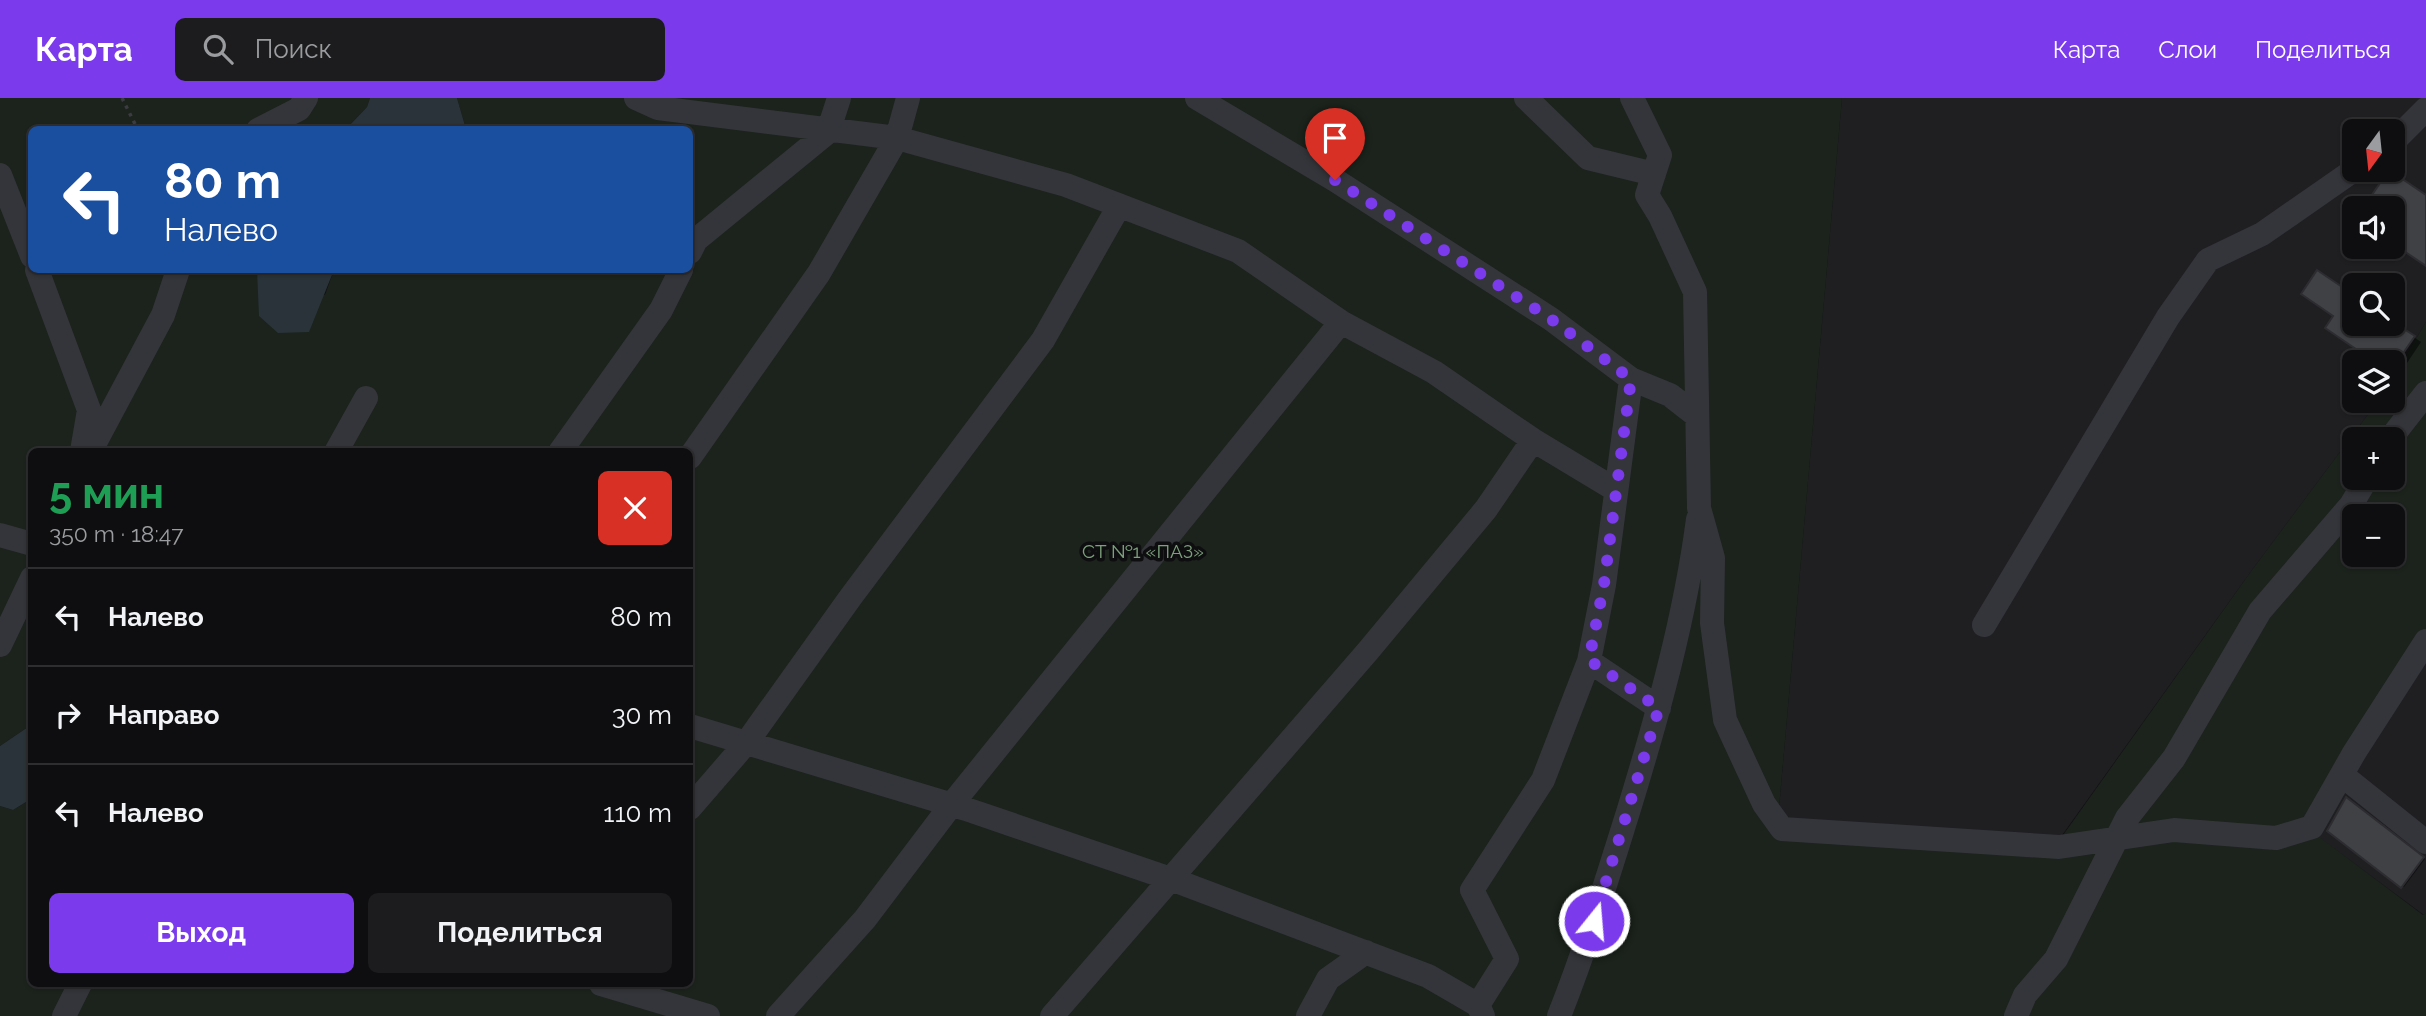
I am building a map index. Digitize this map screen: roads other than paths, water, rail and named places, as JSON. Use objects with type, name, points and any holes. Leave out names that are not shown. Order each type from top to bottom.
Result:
[{"type":"street","points":[[265,126],[299,108],[306,98]]},
{"type":"street","points":[[636,98],[658,108],[828,132],[897,138],[1066,185],[1238,251],[1342,323],[1434,372],[1532,440],[1616,490]]},
{"type":"street","points":[[693,246],[696,240],[828,132],[839,98]]},
{"type":"street","points":[[693,453],[818,273],[897,138],[908,98]]},
{"type":"street","points":[[1197,98],[1335,180],[1551,319],[1631,379],[1670,395],[1697,416]]},
{"type":"street","points":[[1526,98],[1588,158],[1654,174]]},
{"type":"street","points":[[1559,1016],[1586,947],[1659,708],[1691,573],[1699,508],[1695,292],[1660,216],[1647,195],[1660,155],[1632,98]]},
{"type":"street","points":[[2405,130],[2426,109]]},
{"type":"street","points":[[0,175],[28,246]]},
{"type":"street","points":[[1984,625],[2168,317],[2208,260],[2262,234],[2342,178]]},
{"type":"street","points":[[693,805],[747,742],[850,598],[1043,340],[1119,205]]},
{"type":"street","points":[[38,273],[89,410],[83,448]]},
{"type":"street","points":[[92,448],[163,315],[177,273]]},
{"type":"street","points":[[563,448],[661,310],[680,273]]},
{"type":"street","points":[[778,1016],[865,919],[952,804],[1342,323]]},
{"type":"street","points":[[693,727],[952,804],[1171,879],[1429,976],[1481,1011],[1507,959],[1472,890],[1544,780],[1589,660],[1631,379]]},
{"type":"street","points":[[2399,427],[2426,393]]},
{"type":"street","points":[[339,448],[366,398]]},
{"type":"street","points":[[1052,1016],[1486,509],[1532,440]]},
{"type":"street","points":[[2016,1016],[2025,995],[2056,959],[2127,818],[2174,758],[2260,611],[2351,505],[2360,490]]},
{"type":"street","points":[[1699,508],[1713,558],[1712,623],[1725,720],[1764,804],[1782,830],[2059,847],[2174,830],[2276,838],[2312,827],[2426,641]]},
{"type":"street","points":[[0,535],[28,543]]},
{"type":"street","points":[[0,645],[28,587]]},
{"type":"street","points":[[1589,660],[1659,708]]},
{"type":"street","points":[[2342,775],[2426,842]]},
{"type":"street","points":[[1308,1016],[1328,979],[1366,952]]},
{"type":"street","points":[[64,1016],[78,987]]},
{"type":"street","points":[[611,987],[708,1016]]},
{"type":"park label","name":"СТ №1 «ПАЗ»","points":[[1143,551]]}]
